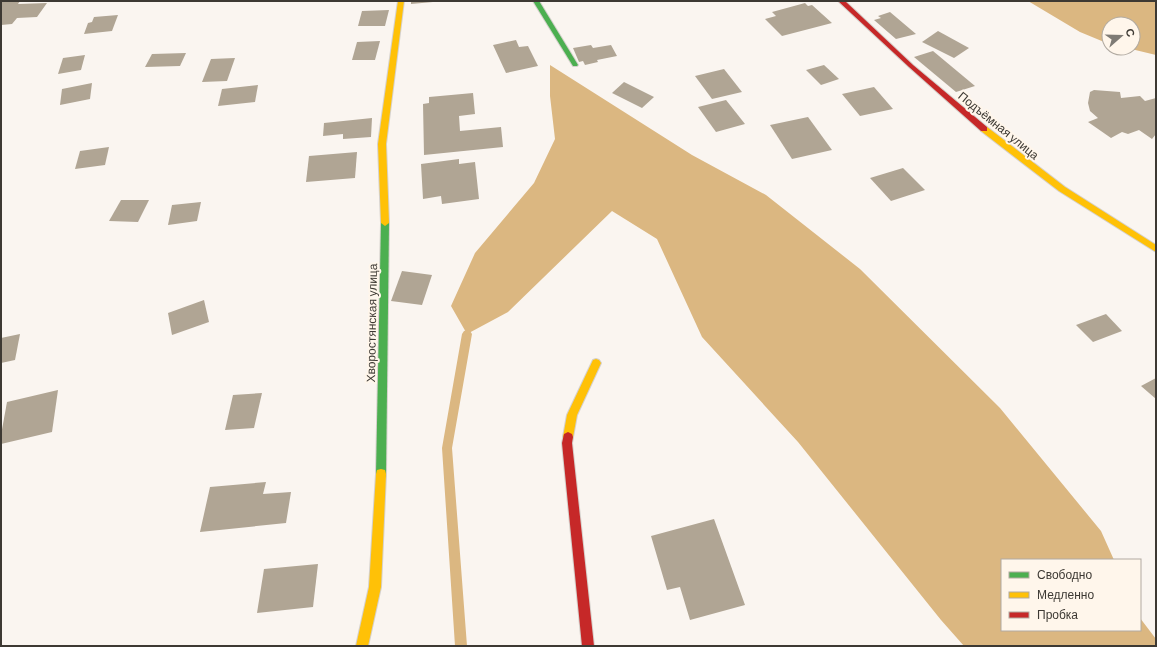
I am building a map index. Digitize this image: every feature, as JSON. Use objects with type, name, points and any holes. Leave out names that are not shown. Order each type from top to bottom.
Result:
[{"type":"street","name":"Хворостянская улица","points":[[362,646],[375,587],[382,461],[385,198],[382,144],[401,1]]},
{"type":"street","points":[[536,1],[575,65]]},
{"type":"street","name":"Подъёмная улица","points":[[841,1],[897,55],[1032,167],[1100,215],[1156,249]]},
{"type":"street","points":[[588,646],[567,443],[572,414],[596,363]]},
{"type":"shaded area","points":[[1028,1],[1156,1],[1156,55],[1141,51],[1141,16],[1101,16],[1101,41],[1080,32]]},
{"type":"shaded area","points":[[550,65],[692,155],[766,195],[860,269],[1000,408],[1101,531],[1114,559],[1001,559],[1001,631],[1141,631],[1141,619],[1156,639],[1156,646],[964,646],[941,620],[798,442],[702,337],[657,239],[612,211],[508,312],[467,334],[451,306],[475,253],[534,183],[555,139],[550,96]]},
{"type":"building","points":[[2,1],[20,1],[18,4],[47,3],[37,17],[17,18],[12,24],[1,25]]},
{"type":"building","points":[[411,1],[433,1],[433,2],[411,4]]},
{"type":"building","points":[[805,3],[808,6],[812,5],[832,23],[782,36],[765,19],[776,16],[772,12]]},
{"type":"building","points":[[389,10],[385,26],[358,26],[362,11]]},
{"type":"building","points":[[890,12],[916,34],[896,39],[874,20],[881,18],[878,16]]},
{"type":"building","points":[[118,15],[112,31],[84,34],[88,23],[92,22],[94,17]]},
{"type":"building","points":[[938,31],[969,48],[954,58],[922,42]]},
{"type":"building","points":[[516,40],[519,47],[528,46],[538,66],[506,73],[493,45]]},
{"type":"building","points":[[380,41],[375,60],[352,60],[357,42]]},
{"type":"building","points":[[591,45],[593,48],[611,45],[617,56],[597,60],[598,62],[585,65],[583,61],[579,62],[573,48]]},
{"type":"building","points":[[933,51],[975,86],[956,92],[914,57]]},
{"type":"building","points":[[186,53],[180,66],[145,67],[152,54]]},
{"type":"building","points":[[85,55],[81,70],[58,74],[63,58]]},
{"type":"building","points":[[235,58],[227,81],[202,82],[211,59]]},
{"type":"building","points":[[824,65],[839,79],[821,85],[806,70]]},
{"type":"building","points":[[724,69],[742,92],[712,99],[695,76]]},
{"type":"building","points":[[624,82],[654,97],[642,108],[612,93]]},
{"type":"building","points":[[92,83],[90,99],[60,105],[62,89]]},
{"type":"building","points":[[258,85],[255,102],[218,106],[222,89]]},
{"type":"building","points":[[874,87],[893,109],[860,116],[842,94]]},
{"type":"building","points":[[1094,90],[1120,92],[1121,98],[1140,96],[1145,101],[1156,98],[1156,134],[1152,139],[1139,130],[1128,134],[1122,132],[1111,138],[1088,122],[1098,118],[1090,111],[1088,103],[1090,92]]},
{"type":"building","points":[[473,93],[475,114],[459,116],[460,131],[501,127],[503,147],[424,155],[423,104],[429,103],[429,97]]},
{"type":"building","points":[[726,100],[745,124],[716,132],[698,107]]},
{"type":"building","points":[[808,117],[832,150],[792,159],[770,125]]},
{"type":"building","points":[[372,118],[371,137],[343,139],[343,134],[323,136],[324,123]]},
{"type":"building","points":[[109,147],[105,165],[75,169],[80,151]]},
{"type":"building","points":[[357,152],[355,178],[306,182],[309,156]]},
{"type":"building","points":[[459,159],[459,164],[475,162],[479,199],[442,204],[441,196],[423,199],[421,164]]},
{"type":"building","points":[[903,168],[925,190],[891,201],[870,178]]},
{"type":"building","points":[[121,200],[149,200],[138,222],[109,221]]},
{"type":"building","points":[[201,202],[197,221],[168,225],[172,205]]},
{"type":"building","points":[[402,271],[432,275],[422,305],[391,301]]},
{"type":"building","points":[[204,300],[209,322],[172,335],[168,313]]},
{"type":"building","points":[[1106,314],[1122,331],[1093,342],[1076,325]]},
{"type":"building","points":[[20,334],[15,360],[1,363],[1,338]]},
{"type":"building","points":[[1156,378],[1156,399],[1141,386]]},
{"type":"building","points":[[58,390],[52,432],[1,444],[1,435],[7,402]]},
{"type":"building","points":[[262,393],[254,428],[225,430],[233,395]]},
{"type":"building","points":[[266,482],[263,494],[291,492],[286,523],[200,532],[210,487]]},
{"type":"building","points":[[714,519],[745,605],[690,620],[680,587],[667,590],[651,536]]},
{"type":"building","points":[[318,564],[313,607],[257,613],[264,569]]},
{"type":"waterway","points":[[461,646],[447,448],[467,334]]},
{"type":"traffic: fast","points":[[536,1],[575,65]]},
{"type":"traffic: fast","points":[[381,474],[385,223]]},
{"type":"traffic: slow","points":[[385,223],[382,144],[401,1]]},
{"type":"traffic: slow","points":[[984,129],[1062,189],[1156,249]]},
{"type":"traffic: slow","points":[[568,437],[572,415],[596,363]]},
{"type":"traffic: slow","points":[[362,646],[375,587],[381,474]]},
{"type":"traffic: jam","points":[[841,1],[911,66],[984,129]]},
{"type":"traffic: jam","points":[[568,437],[567,443],[588,646]]}]
